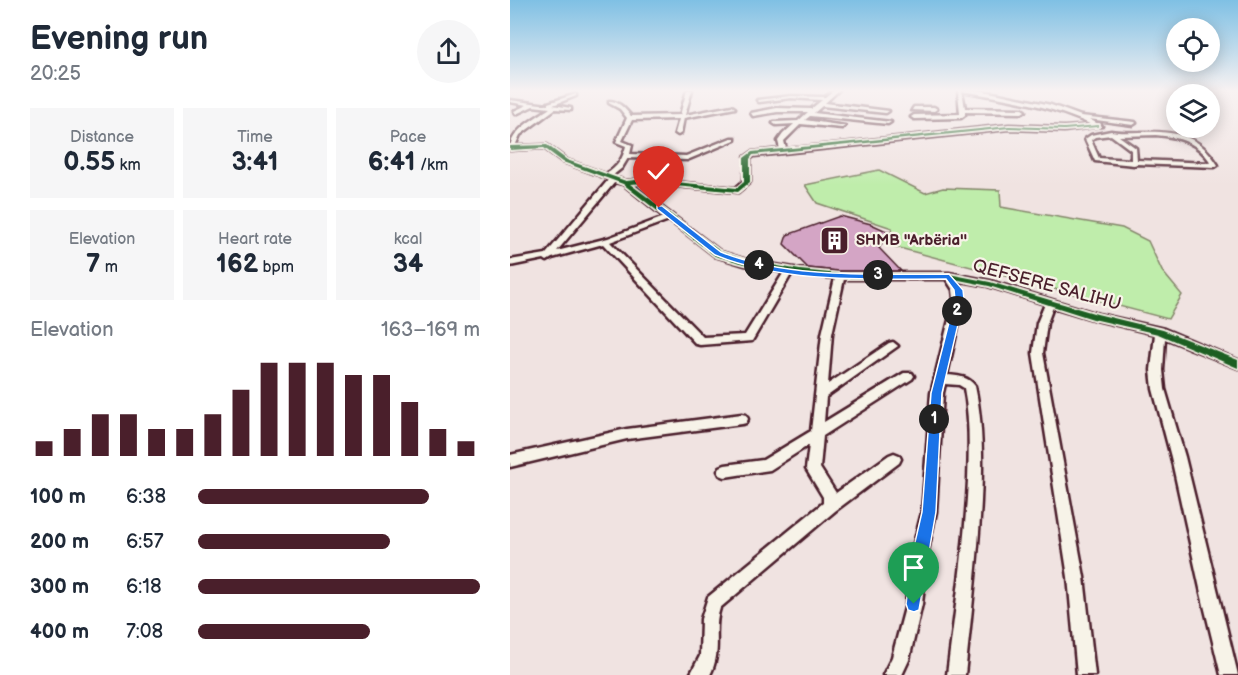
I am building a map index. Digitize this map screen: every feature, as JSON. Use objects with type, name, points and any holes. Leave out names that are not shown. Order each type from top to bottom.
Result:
[{"type":"street","points":[[510,148],[518,134],[535,122]]},
{"type":"street","points":[[547,258],[626,156],[629,145],[619,142],[628,122]]},
{"type":"street","points":[[678,133],[681,122]]},
{"type":"street","points":[[784,151],[781,141],[784,135],[801,122]]},
{"type":"street","points":[[776,123],[801,122],[842,126]]},
{"type":"street","points":[[1029,122],[1032,127]]},
{"type":"street","points":[[1088,122],[1112,133],[1134,149],[1134,163]]},
{"type":"street","points":[[1120,122],[1133,123]]},
{"type":"street","points":[[510,148],[545,146],[564,161],[611,176],[625,183],[644,181],[738,190],[747,182],[749,156],[945,133],[1032,127],[1097,126]]},
{"type":"street","points":[[1112,133],[1180,136],[1196,143],[1212,158],[1215,165],[1134,163],[1095,158],[1088,139],[1093,135],[1112,133]]},
{"type":"street","points":[[626,156],[687,158],[733,139]]},
{"type":"street","name":"QEFSERE SALIHU","points":[[625,183],[718,254],[745,262],[789,271],[840,276],[949,276],[990,284],[1050,303],[1160,332],[1238,364]]},
{"type":"street","points":[[510,263],[547,258],[606,243],[670,217]]},
{"type":"street","points":[[606,243],[700,340],[748,338],[789,271]]},
{"type":"street","points":[[830,506],[830,496],[813,470],[813,455],[827,334],[840,276]]},
{"type":"street","points":[[892,675],[900,660],[914,604],[920,551],[929,512],[934,412],[959,299],[958,290],[949,276]]},
{"type":"street","name":"QEFSERE SALIHU","points":[[1050,303],[1042,323],[1038,353],[1076,577],[1086,675]]},
{"type":"street","points":[[1160,332],[1157,370],[1159,389],[1178,457],[1230,675]]},
{"type":"street","points":[[820,395],[893,346]]},
{"type":"street","points":[[725,471],[765,466],[908,376]]},
{"type":"street","points":[[941,379],[961,381],[969,386],[975,437],[972,523],[956,675]]},
{"type":"street","points":[[510,461],[627,434],[742,419]]},
{"type":"street","points":[[699,675],[706,667],[710,649],[709,620],[714,603],[830,506],[894,459]]},
{"type":"green space","points":[[879,170],[925,193],[943,188],[1000,190],[1001,207],[1122,228],[1148,241],[1162,271],[1182,295],[1168,319],[888,245],[892,228],[817,203],[805,185]]},
{"type":"building","name":"SHMB ''Arbëria''","points":[[840,216],[871,224],[889,232],[879,248],[901,271],[838,271],[808,268],[784,244],[787,235]]},
{"type":"cycle path","points":[[625,183],[644,181],[738,190],[747,182],[747,158],[752,154],[1009,127],[1064,129],[1097,126]]},
{"type":"cycle path","points":[[510,148],[545,146],[565,161],[625,183],[718,254],[745,262],[800,272],[840,276],[949,276],[990,284],[1096,317],[1160,332],[1238,364]]},
{"type":"place","name":"SHMB ''Arbëria''","points":[[835,240]]},
{"type":"route","points":[[659,208],[718,254],[729,258],[768,267],[840,276],[949,276],[958,290],[959,299],[934,412],[929,512],[920,551],[914,604]]}]
